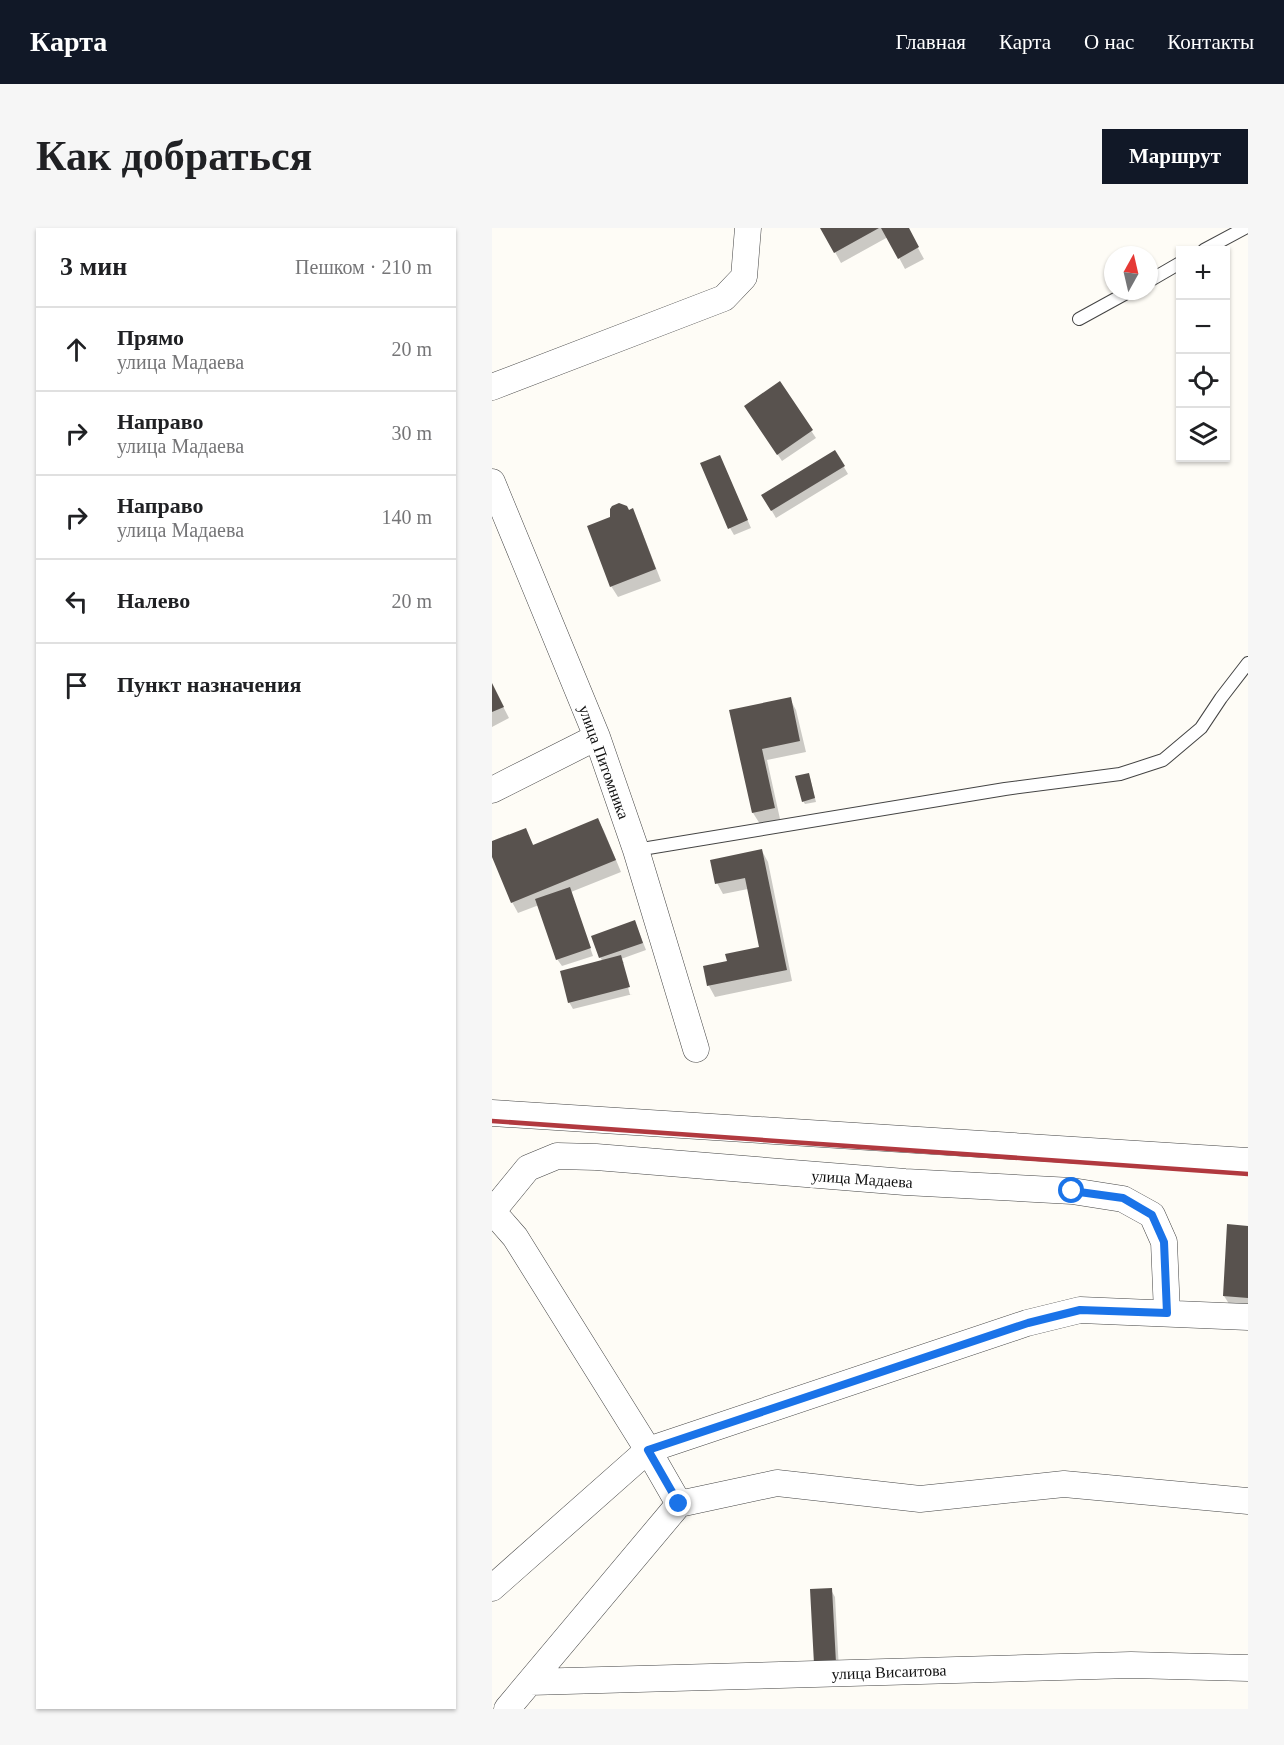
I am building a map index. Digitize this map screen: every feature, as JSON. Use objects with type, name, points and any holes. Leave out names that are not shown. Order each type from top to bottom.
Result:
[{"type":"street","points":[[492,387],[724,298],[744,278],[748,228]]},
{"type":"street","name":"улица Питомника","points":[[492,482],[597,737],[636,850],[696,1049]]},
{"type":"street","points":[[492,790],[597,737]]},
{"type":"street","points":[[492,1113],[1248,1161]]},
{"type":"street","name":"улица Мадаева","points":[[492,1213],[528,1168],[557,1156],[596,1157],[905,1182],[1082,1192],[1123,1198],[1152,1215],[1164,1242],[1167,1313]]},
{"type":"street","points":[[492,1213],[515,1237],[648,1450],[679,1504]]},
{"type":"street","points":[[492,1588],[648,1450],[1028,1323],[1080,1310],[1248,1317]]},
{"type":"street","points":[[507,1709],[679,1504],[777,1483],[920,1499],[1064,1484],[1248,1501]]},
{"type":"street","name":"улица Висаитова","points":[[530,1682],[1131,1665],[1248,1668]]},
{"type":"lane","points":[[1211,246],[1245,228]]},
{"type":"lane","points":[[1158,276],[1176,265]]},
{"type":"lane","points":[[1079,319],[1114,300]]},
{"type":"lane","points":[[636,850],[982,792],[1120,774],[1163,760],[1201,728],[1248,663]]},
{"type":"building","points":[[820,228],[879,228],[834,253]]},
{"type":"building","points":[[881,228],[909,228],[919,247],[898,259]]},
{"type":"building","points":[[780,381],[813,430],[777,455],[744,406]]},
{"type":"building","points":[[835,450],[845,466],[771,511],[761,495]]},
{"type":"building","points":[[720,455],[748,520],[728,529],[700,463]]},
{"type":"building","points":[[619,503],[627,506],[629,510],[633,508],[656,569],[610,587],[587,526],[610,517],[610,509]]},
{"type":"building","points":[[492,683],[504,707],[492,712]]},
{"type":"building","points":[[791,697],[800,741],[762,749],[775,808],[752,813],[729,710]]},
{"type":"building","points":[[809,773],[815,798],[802,802],[795,776]]},
{"type":"building","points":[[598,818],[616,860],[511,903],[492,857],[492,841],[526,828],[533,845]]},
{"type":"building","points":[[762,849],[787,970],[707,986],[703,966],[727,961],[725,954],[759,947],[745,878],[715,884],[710,860]]},
{"type":"building","points":[[570,887],[591,948],[556,960],[535,899]]},
{"type":"building","points":[[635,920],[643,943],[599,958],[591,936]]},
{"type":"building","points":[[621,955],[630,987],[568,1003],[560,971]]},
{"type":"building","points":[[1227,1224],[1248,1226],[1248,1298],[1223,1296]]},
{"type":"building","points":[[832,1588],[836,1663],[814,1664],[810,1589]]},
{"type":"railway","points":[[492,1121],[1248,1174]]},
{"type":"route","points":[[679,1504],[648,1450],[1028,1323],[1080,1310],[1167,1313],[1164,1242],[1152,1215],[1123,1198],[1072,1191]]}]
